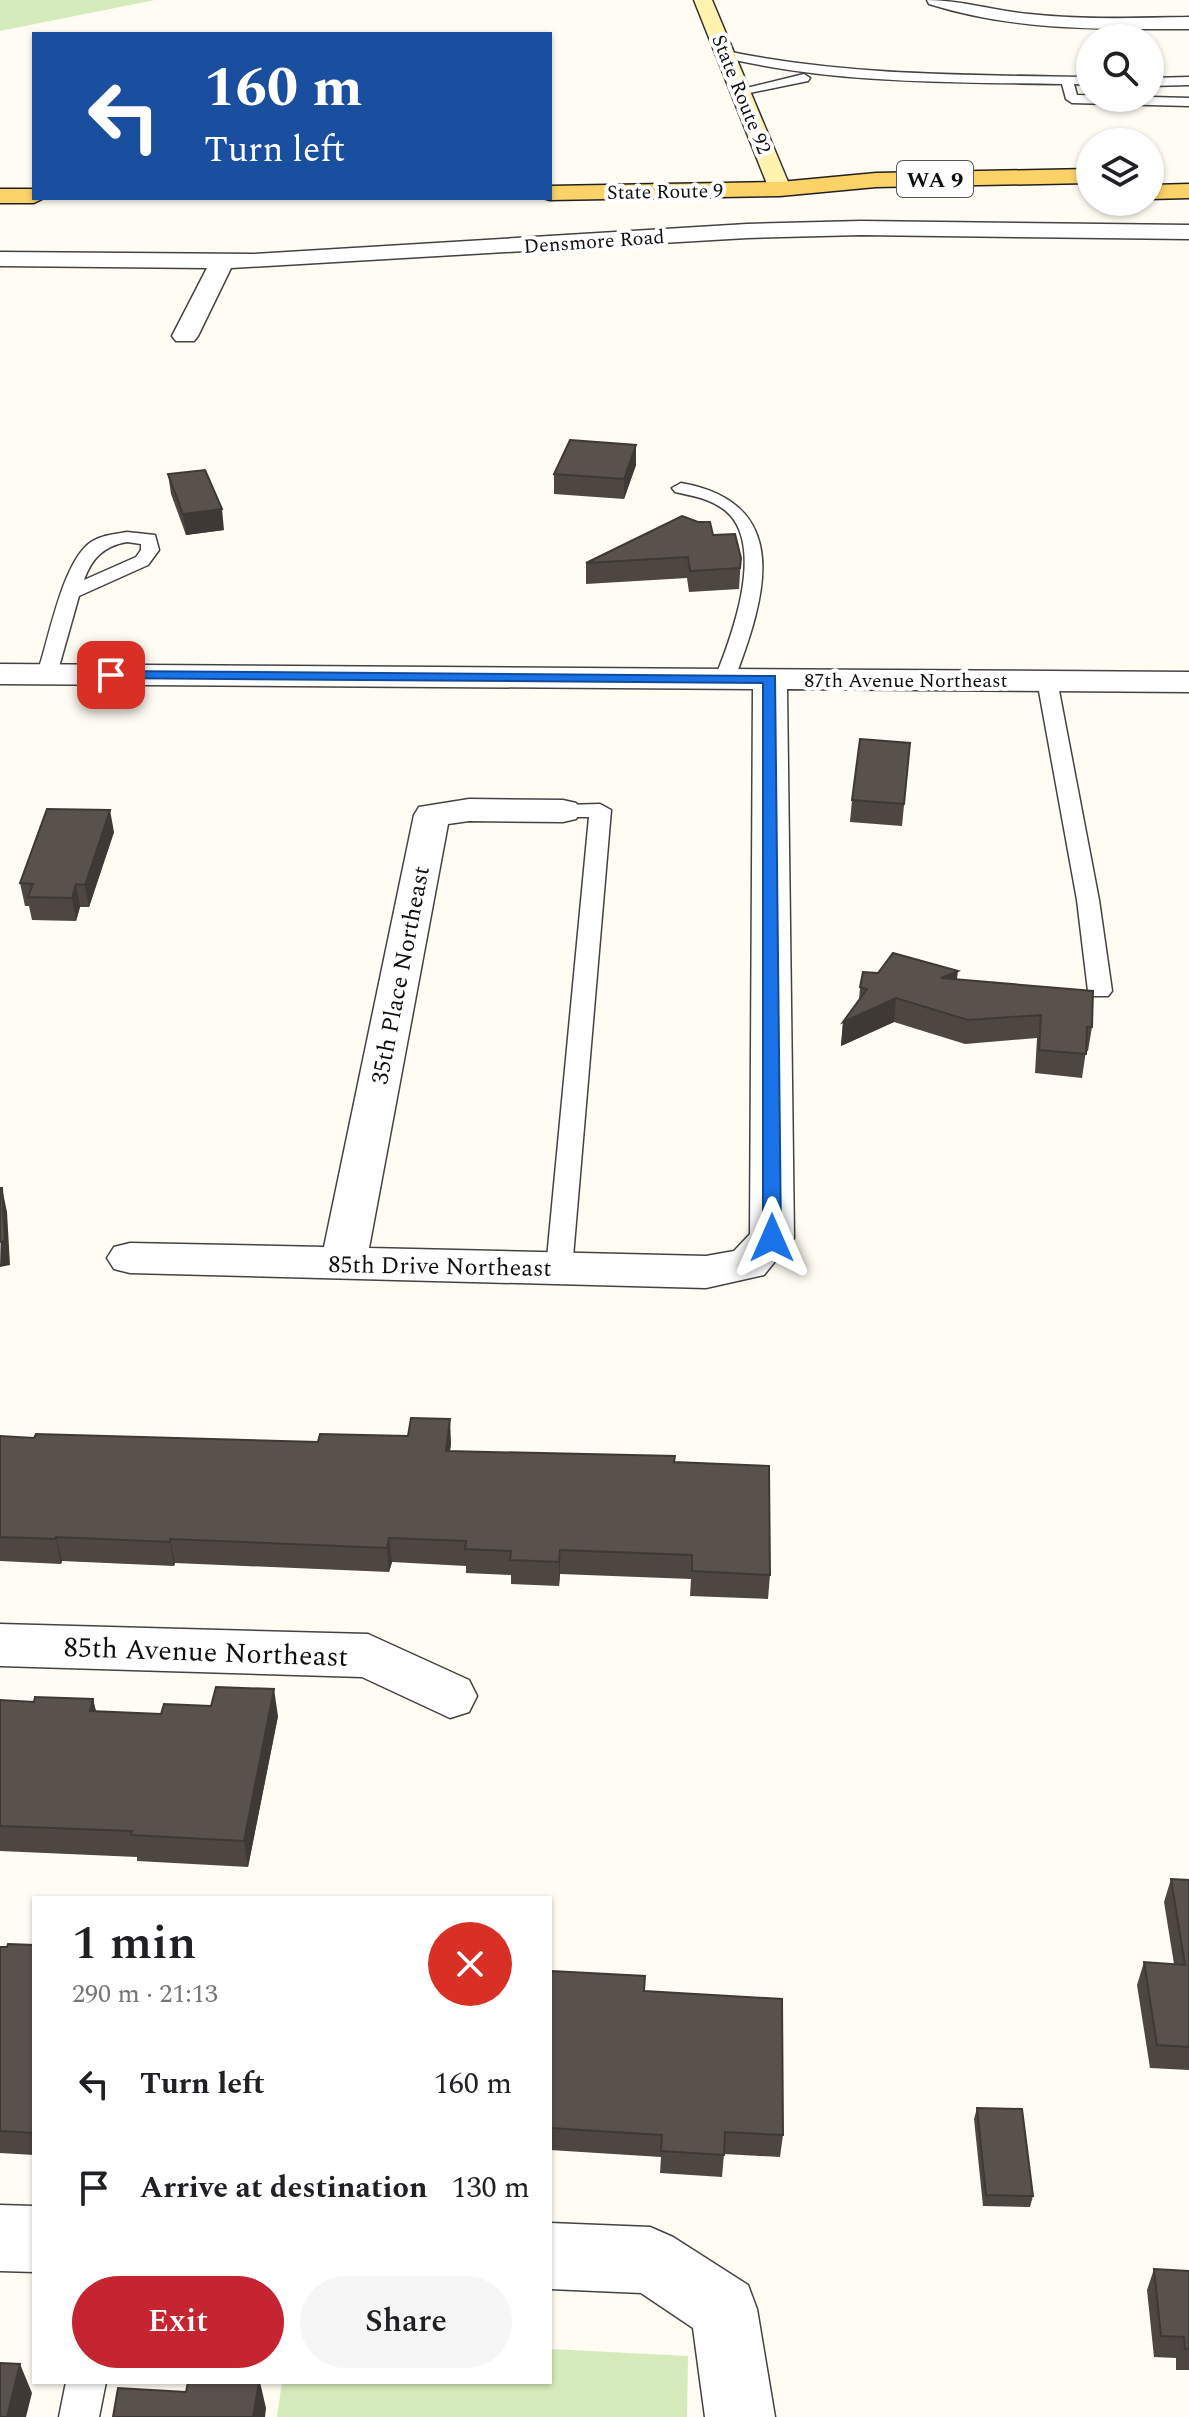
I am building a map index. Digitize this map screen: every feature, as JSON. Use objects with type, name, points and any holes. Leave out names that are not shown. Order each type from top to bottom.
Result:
[{"type":"main road","name":"State Route 92","points":[[703,0],[780,189]]},
{"type":"main road","points":[[1164,175],[1189,174]]},
{"type":"main road","name":"State Route 9","points":[[552,193],[780,189],[876,180],[1076,176]]},
{"type":"main road","name":"State Route 9","points":[[780,189],[906,198],[1076,194]]},
{"type":"main road","points":[[1164,192],[1189,191]]},
{"type":"main road","points":[[0,196],[32,196]]},
{"type":"street","points":[[936,0],[981,12],[1057,21],[1189,23]]},
{"type":"street","points":[[1138,0],[1149,23]]},
{"type":"street","name":"Densmore Road","points":[[0,259],[222,262],[747,231],[988,228],[1189,232]]},
{"type":"street","points":[[185,336],[222,262]]},
{"type":"street","name":"87th Avenue Northeast","points":[[0,674],[1189,682]]},
{"type":"street","name":"85th Drive Northeast","points":[[130,1258],[706,1272],[748,1264],[772,1238],[770,679]]},
{"type":"street","name":"35th Place Northeast","points":[[343,1264],[432,815],[480,810],[563,811]]},
{"type":"street","name":"85th Avenue Northeast","points":[[0,1645],[368,1656],[450,1696]]},
{"type":"street","points":[[0,2238],[32,2239]]},
{"type":"street","points":[[552,2256],[650,2260],[724,2309],[740,2417]]},
{"type":"lane","points":[[726,55],[767,65],[835,75],[1076,80]]},
{"type":"lane","points":[[740,91],[835,75]]},
{"type":"lane","points":[[1067,80],[1072,99],[1189,102]]},
{"type":"lane","points":[[1164,82],[1189,81]]},
{"type":"lane","points":[[681,488],[717,499],[733,508],[743,519],[748,540],[752,566],[747,617],[725,678]]},
{"type":"lane","points":[[47,674],[70,593]]},
{"type":"lane","points":[[1047,680],[1088,900],[1100,991]]},
{"type":"lane","points":[[559,1269],[600,810],[563,811]]},
{"type":"lane","points":[[79,2417],[86,2384]]},
{"type":"green space","points":[[0,0],[155,0],[0,31]]},
{"type":"green space","points":[[552,2349],[688,2356],[687,2417],[277,2417],[282,2384],[552,2384]]},
{"type":"building","points":[[570,440],[636,445],[624,479],[554,474]]},
{"type":"building","points":[[205,470],[222,509],[183,514],[168,474]]},
{"type":"building","points":[[682,516],[698,522],[710,522],[713,535],[735,534],[741,558],[740,568],[690,571],[688,557],[586,563]]},
{"type":"building","points":[[860,739],[910,743],[904,804],[852,800]]},
{"type":"building","points":[[47,809],[110,810],[85,885],[76,884],[72,898],[28,897],[33,884],[20,883]]},
{"type":"building","points":[[893,953],[958,971],[941,978],[1093,991],[1092,1027],[1087,1027],[1086,1054],[1039,1050],[1041,1015],[968,1020],[896,998],[843,1022],[867,989],[860,987],[863,972],[878,973]]},
{"type":"building","points":[[0,1188],[5,1241],[0,1242]]},
{"type":"building","points":[[411,1418],[450,1419],[446,1451],[675,1456],[674,1462],[769,1466],[770,1575],[692,1571],[692,1555],[560,1550],[559,1562],[510,1560],[511,1551],[465,1549],[466,1541],[389,1538],[387,1548],[170,1539],[170,1542],[0,1537],[0,1436],[34,1438],[36,1434],[318,1442],[320,1434],[408,1436]]},
{"type":"building","points":[[216,1687],[274,1689],[244,1841],[131,1835],[132,1831],[0,1826],[0,1700],[34,1702],[35,1697],[93,1699],[90,1711],[161,1714],[164,1704],[211,1706]]},
{"type":"building","points":[[1171,1879],[1189,1880],[1189,2047],[1157,2045],[1144,1962],[1185,1965]]},
{"type":"building","points":[[8,1944],[32,1945],[32,2133],[0,2131],[0,1947],[7,1947]]},
{"type":"building","points":[[552,1971],[645,1976],[644,1991],[782,1999],[783,2135],[725,2132],[724,2155],[661,2151],[662,2135],[552,2128]]},
{"type":"building","points":[[977,2108],[1022,2109],[1033,2196],[986,2195]]},
{"type":"building","points":[[1154,2269],[1189,2271],[1189,2349],[1185,2349],[1184,2337],[1161,2336]]},
{"type":"building","points":[[0,2363],[20,2364],[7,2417],[0,2417]]},
{"type":"building","points":[[188,2384],[259,2384],[253,2417],[113,2417],[118,2388],[186,2392]]},
{"type":"route","points":[[111,675],[770,679],[772,1238]]}]
